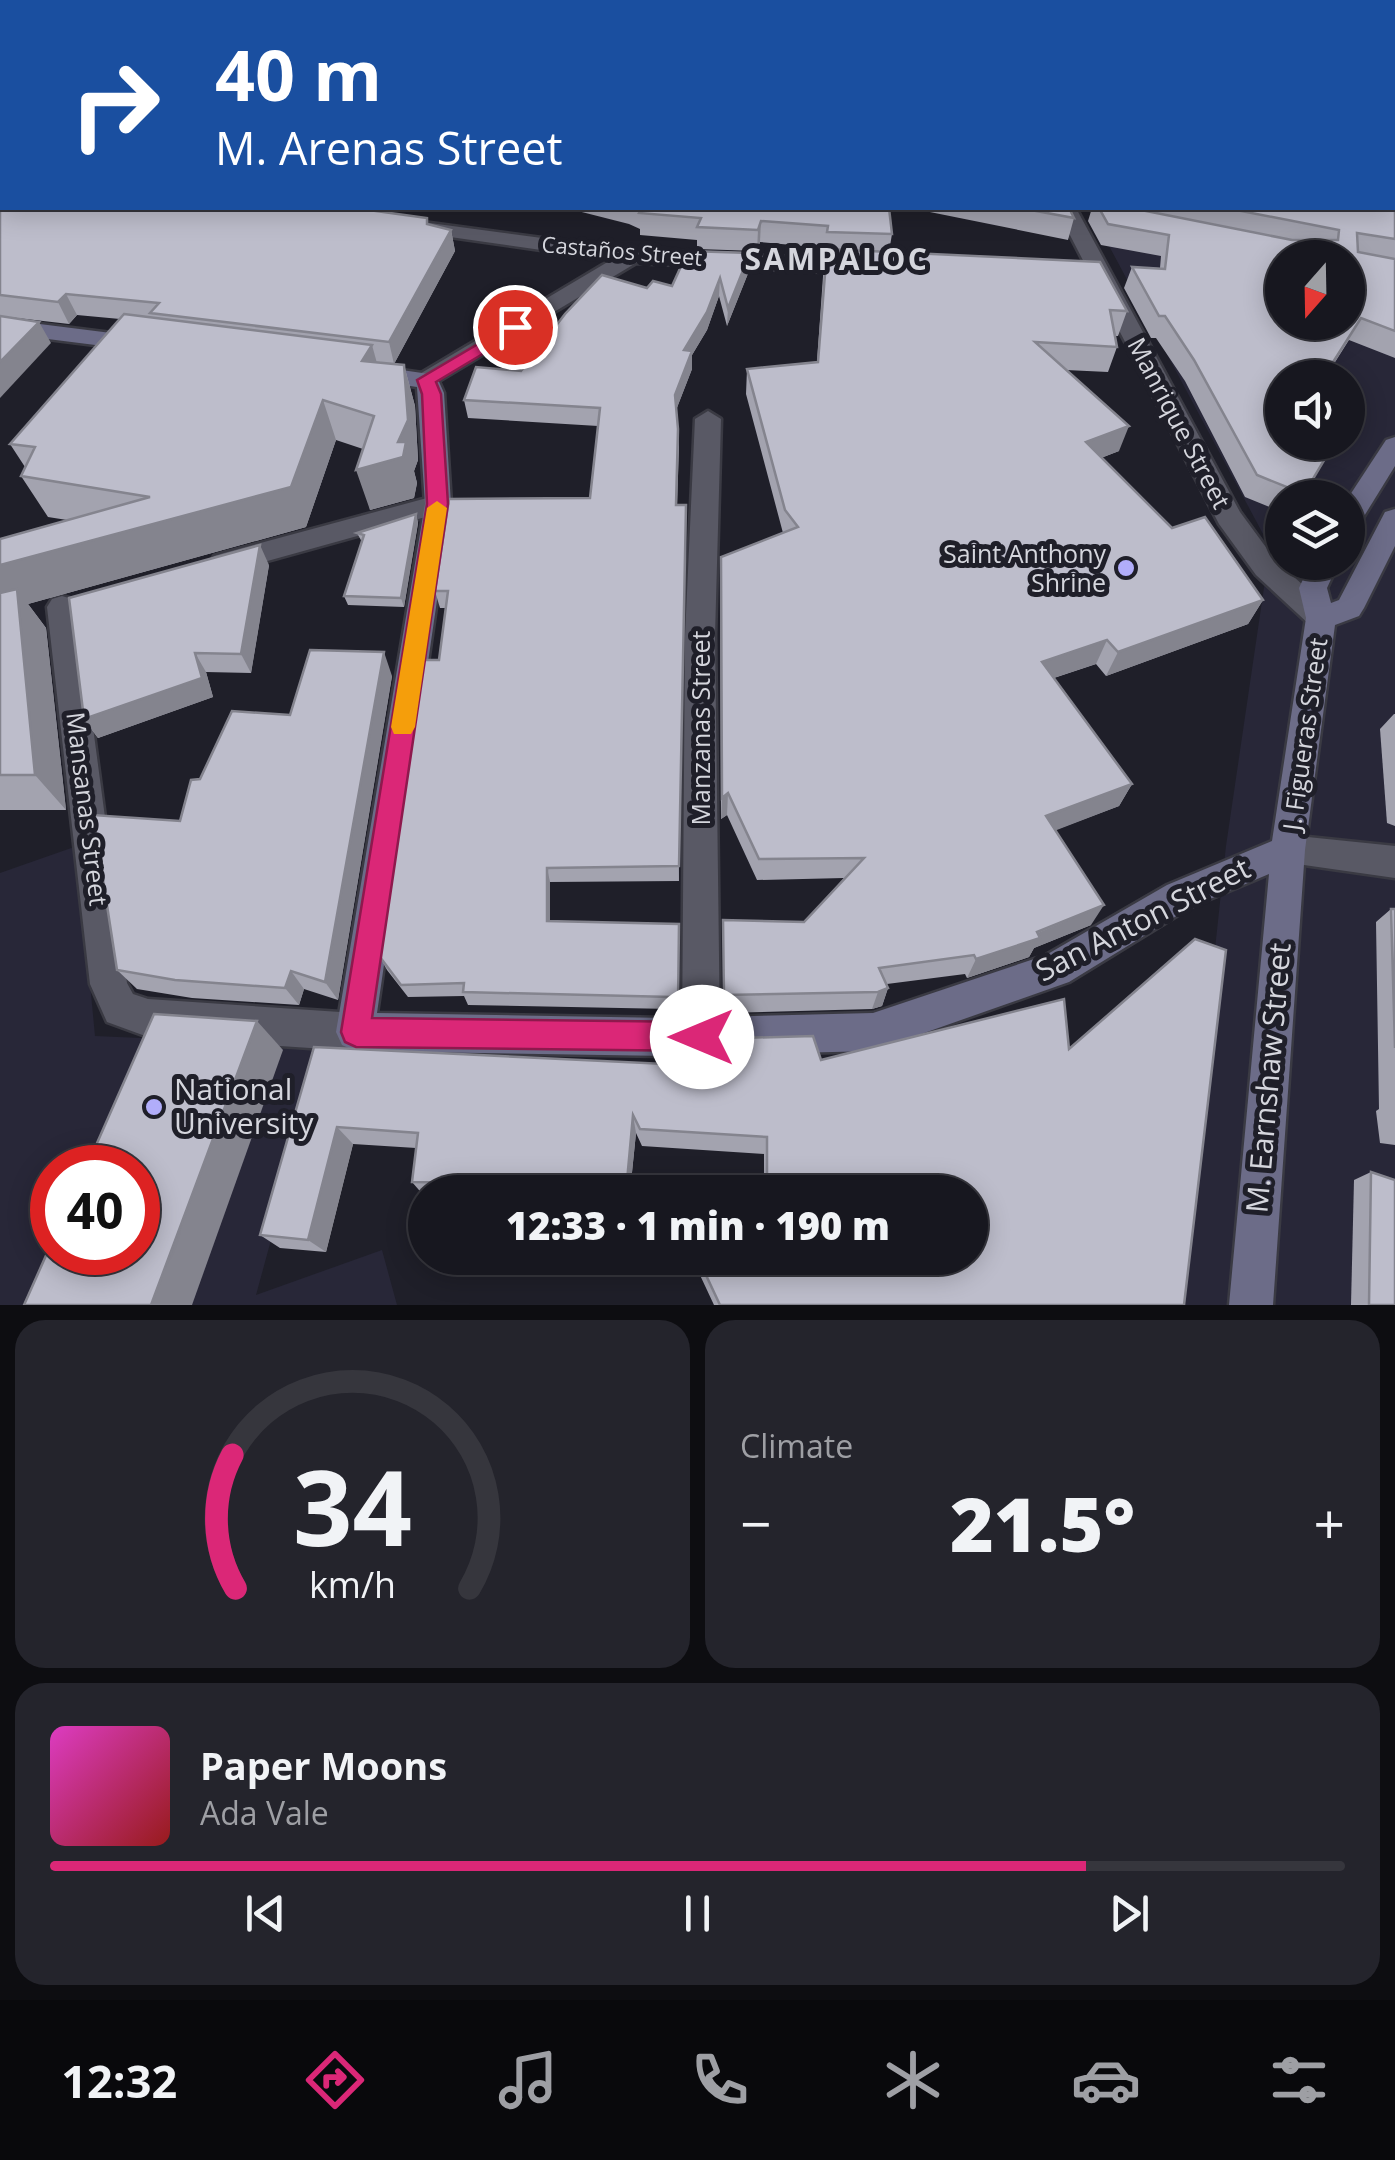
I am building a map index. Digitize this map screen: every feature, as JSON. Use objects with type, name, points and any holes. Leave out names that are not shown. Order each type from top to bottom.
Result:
[{"type":"street","name":"Manrique Street","points":[[1075,210],[1090,274],[1228,518],[1266,568],[1322,618]]},
{"type":"street","name":"Castaños Street","points":[[402,226],[632,256],[883,267]]},
{"type":"street","points":[[350,370],[426,380],[632,256]]},
{"type":"street","points":[[0,326],[176,348]]},
{"type":"street","points":[[356,1032],[438,504],[432,394],[426,380]]},
{"type":"street","name":"Manzanas Street","points":[[702,1037],[700,636],[708,419]]},
{"type":"street","points":[[1365,493],[1395,446]]},
{"type":"street","points":[[193,571],[438,504]]},
{"type":"street","name":"J. Figueras Street","points":[[1322,618],[1349,608],[1395,519]]},
{"type":"street","name":"J. Figueras Street","points":[[1288,850],[1322,618],[1313,588],[1317,580]]},
{"type":"street","name":"Mansanas Street","points":[[58,608],[109,984],[120,1010]]},
{"type":"street","name":"San Anton Street","points":[[120,1010],[148,1018],[356,1032],[702,1037],[872,1032],[1056,969],[1179,896],[1288,850],[1359,854],[1395,862]]},
{"type":"street","name":"M. Earnshaw Street","points":[[1251,1305],[1288,850]]},
{"type":"shaded area","points":[[1094,210],[1395,210],[1395,1305],[1177,1305],[1226,846],[1265,580],[1365,580],[1365,480],[1265,480],[1265,538],[1100,229]]},
{"type":"shaded area","name":"National University","points":[[77,846],[95,1036],[324,1046],[256,1295],[382,1250],[397,1305],[0,1305],[0,873]]},
{"type":"building","points":[[0,210],[369,210],[427,218],[427,224],[451,230],[389,342],[150,313],[159,303],[66,294],[58,302],[0,295]]},
{"type":"building","points":[[889,210],[892,234],[827,232],[828,226],[761,221],[758,230],[697,227],[701,218],[639,213]]},
{"type":"building","points":[[1031,210],[1070,210],[1074,218]]},
{"type":"building","points":[[1100,210],[1141,210],[1292,240],[1265,240],[1265,340],[1347,340],[1334,360],[1265,360],[1265,460],[1324,460],[1312,480],[1269,480],[1257,475],[1194,360],[1165,316],[1159,316],[1132,267],[1165,269],[1169,235],[1108,224]]},
{"type":"building","points":[[1236,210],[1395,210],[1395,239],[1357,233],[1357,240],[1338,240],[1339,230]]},
{"type":"building","points":[[827,249],[1100,262],[1127,311],[1110,310],[1117,347],[1035,342],[1129,426],[1086,442],[1172,528],[1205,517],[1263,600],[1118,652],[1107,640],[1042,662],[1132,784],[1046,816],[1104,905],[1037,932],[1040,938],[976,959],[974,955],[879,968],[888,988],[878,992],[724,995],[723,920],[804,922],[864,858],[759,859],[728,793],[722,798],[721,557],[798,527],[785,510],[747,369],[818,362]]},
{"type":"building","points":[[688,251],[750,253],[728,308],[720,278],[707,312],[684,350],[692,351],[675,395],[676,505],[686,505],[679,866],[547,868],[547,921],[679,924],[678,1002],[671,1002],[671,997],[463,992],[464,983],[401,985],[380,957],[424,660],[439,660],[448,591],[435,591],[449,499],[590,498],[600,408],[464,400],[476,367],[521,371],[565,314],[602,275],[647,288],[653,281],[672,286]]},
{"type":"building","points":[[1365,253],[1395,259],[1395,331],[1365,320]]},
{"type":"building","points":[[124,314],[372,345],[362,361],[404,365],[408,420],[398,442],[406,442],[403,457],[356,470],[374,416],[323,400],[291,487],[0,565],[0,539],[150,497],[21,476],[35,447],[10,444]]},
{"type":"building","points":[[0,316],[39,322],[0,362]]},
{"type":"building","points":[[416,514],[401,598],[344,596],[364,535],[357,533]]},
{"type":"building","points":[[260,545],[241,654],[195,653],[202,678],[84,719],[69,598]]},
{"type":"building","points":[[17,589],[35,775],[0,775],[0,593]]},
{"type":"building","points":[[310,650],[384,652],[325,982],[291,971],[285,988],[175,980],[117,970],[93,815],[180,821],[191,780],[200,779],[232,711],[290,715]]},
{"type":"building","points":[[1391,909],[1395,909],[1395,1048]]},
{"type":"building","points":[[1195,939],[1226,950],[1184,1305],[720,1305],[706,1275],[988,1275],[988,1175],[767,1175],[767,1137],[640,1129],[633,1115],[628,1175],[413,1175],[418,1133],[337,1127],[308,1240],[260,1235],[314,1047],[665,1064],[667,1040],[813,1036],[821,1060],[1064,999],[1069,1049]]},
{"type":"building","points":[[154,1014],[257,1021],[151,1305],[24,1305],[37,1275],[160,1275],[160,1145],[96,1145]]},
{"type":"building","points":[[1371,1172],[1395,1180],[1395,1305],[1369,1305]]},
{"type":"slow traffic","points":[[403,727],[437,508]]},
{"type":"place","name":"Saint Anthony Shrine","points":[[1126,568]]},
{"type":"place","name":"National University","points":[[154,1107]]},
{"type":"district","name":"SAMPALOC","points":[[837,260]]},
{"type":"route","points":[[515,327],[426,380],[432,394],[438,504],[356,1032],[702,1037]]}]
